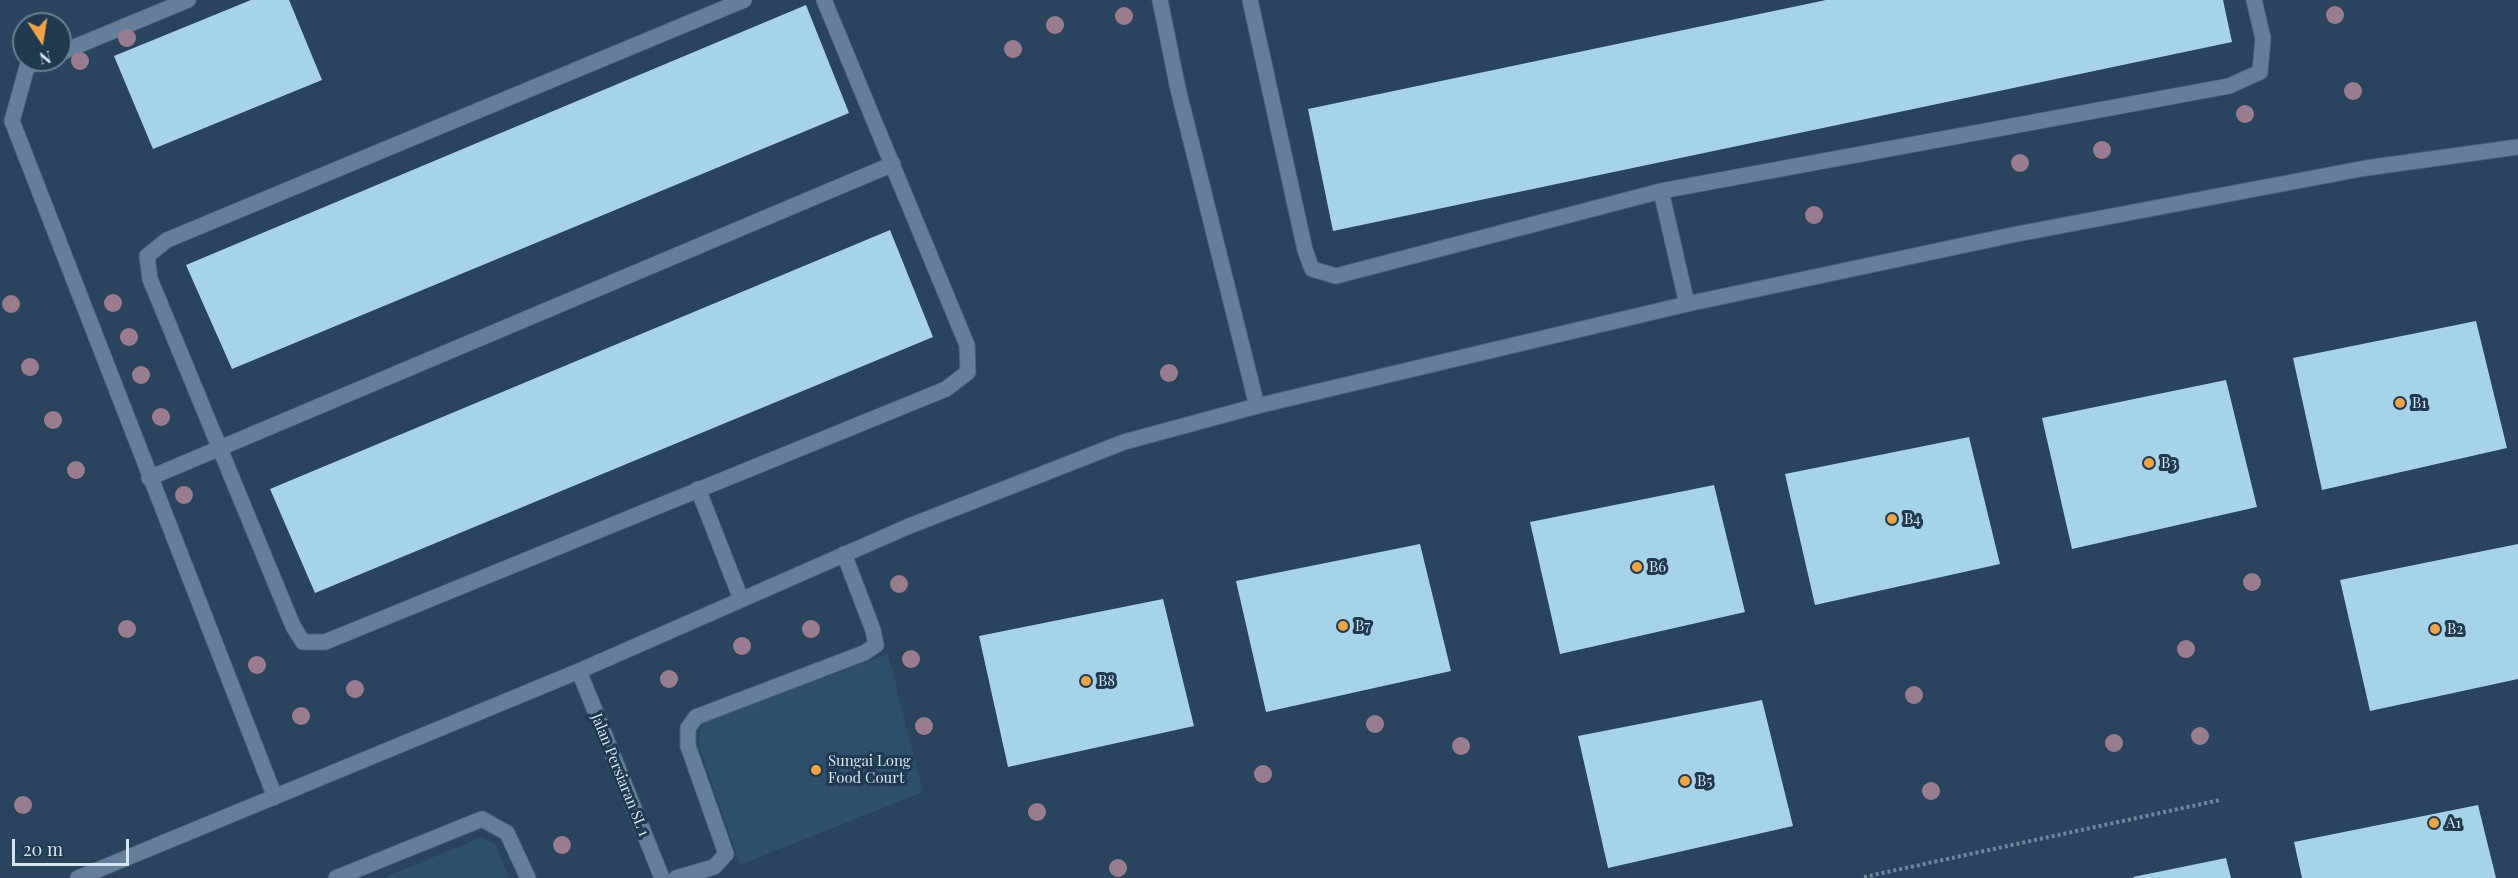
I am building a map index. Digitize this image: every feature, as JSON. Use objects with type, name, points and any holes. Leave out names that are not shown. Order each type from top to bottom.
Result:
[{"type":"street","points":[[72,48],[188,0]]},
{"type":"street","points":[[744,0],[166,240],[147,256],[150,279],[293,626],[303,642],[326,642],[946,389],[968,372],[967,345],[824,0]]},
{"type":"street","points":[[1160,0],[1178,89],[1257,406]]},
{"type":"street","points":[[1250,0],[1305,250],[1312,269],[1336,276],[1661,191],[2229,86],[2260,72],[2263,38],[2254,0]]},
{"type":"street","points":[[26,72],[12,121],[275,797]]},
{"type":"street","points":[[78,878],[579,671],[844,554],[1124,442],[1257,406],[1687,304],[2023,232],[2366,168],[2518,147]]},
{"type":"street","points":[[149,478],[893,164]]},
{"type":"street","points":[[1661,191],[1687,304]]},
{"type":"street","points":[[698,489],[741,599]]},
{"type":"street","points":[[676,878],[714,867],[726,854],[688,746],[688,728],[696,717],[864,653],[876,645],[873,630],[844,554]]},
{"type":"street","name":"Jalan Persiaran SL 1","points":[[579,671],[662,878]]},
{"type":"street","points":[[343,876],[482,819],[507,832],[528,878]]},
{"type":"path","points":[[1864,877],[2220,800]]},
{"type":"shaded area","points":[[888,654],[923,792],[740,865],[698,744],[702,723]]},
{"type":"shaded area","points":[[482,837],[496,845],[509,878],[383,878]]},
{"type":"building","points":[[251,0],[289,0],[322,80],[153,149],[114,56]]},
{"type":"building","points":[[1826,0],[2223,0],[2232,42],[1333,231],[1308,109]]},
{"type":"building","points":[[806,5],[849,113],[232,369],[186,265]]},
{"type":"building","points":[[890,230],[933,337],[315,593],[270,489]]},
{"type":"building","name":"B1","points":[[2476,321],[2507,448],[2322,490],[2293,358]]},
{"type":"building","name":"B3","points":[[2226,380],[2257,507],[2072,549],[2042,418]]},
{"type":"building","name":"B4","points":[[1969,437],[2000,564],[1815,605],[1785,474]]},
{"type":"building","name":"B6","points":[[1714,485],[1745,612],[1560,654],[1530,522]]},
{"type":"building","name":"B7","points":[[1420,544],[1451,671],[1266,712],[1236,581]]},
{"type":"building","name":"B2","points":[[2518,544],[2518,679],[2370,711],[2340,580]]},
{"type":"building","name":"B8","points":[[1163,599],[1194,726],[1008,767],[979,636]]},
{"type":"building","name":"B5","points":[[1762,700],[1793,826],[1608,868],[1578,736]]},
{"type":"building","name":"A1","points":[[2478,805],[2496,878],[2302,878],[2294,842]]},
{"type":"building","points":[[2226,858],[2231,878],[2133,878],[2133,877]]},
{"type":"place","name":"B1","points":[[2400,403]]},
{"type":"place","name":"B3","points":[[2149,463]]},
{"type":"place","name":"B4","points":[[1892,519]]},
{"type":"place","name":"B6","points":[[1637,567]]},
{"type":"place","name":"B7","points":[[1343,626]]},
{"type":"place","name":"B2","points":[[2435,629]]},
{"type":"place","name":"B8","points":[[1086,681]]},
{"type":"place","name":"Sungai Long Food Court","points":[[816,770]]},
{"type":"place","name":"B5","points":[[1685,781]]},
{"type":"place","name":"A1","points":[[2434,823]]}]
